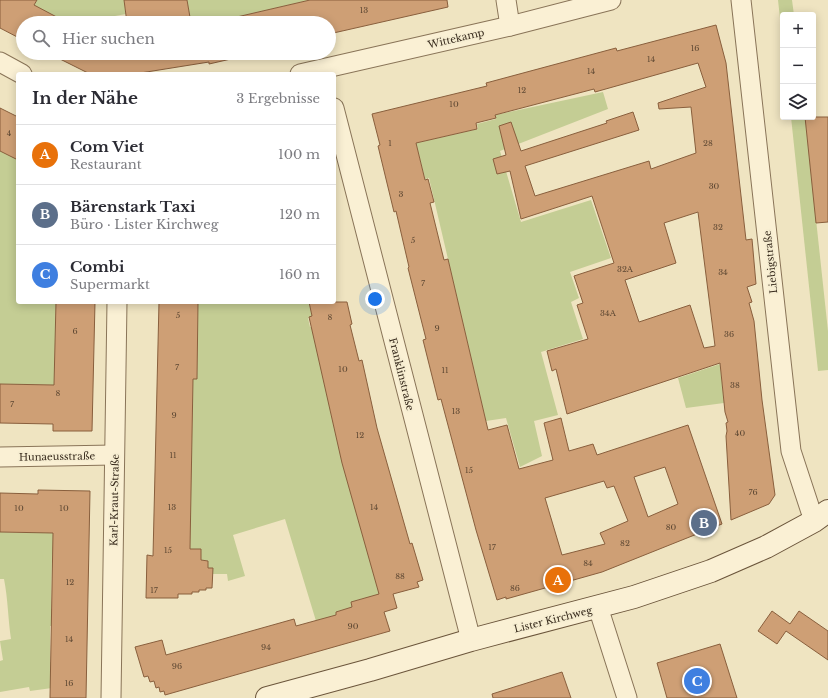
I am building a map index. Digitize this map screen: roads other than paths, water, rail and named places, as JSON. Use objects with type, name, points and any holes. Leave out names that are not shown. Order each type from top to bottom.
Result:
[{"type":"street","points":[[506,0],[510,26]]},
{"type":"street","name":"Wittekamp","points":[[325,71],[611,0]]},
{"type":"street","name":"Liebigstraße","points":[[741,0],[791,451],[821,516]]},
{"type":"street","points":[[0,62],[18,72]]},
{"type":"street","name":"Franklinstraße","points":[[336,116],[471,640]]},
{"type":"street","name":"Karl-Kraut-Straße","points":[[111,698],[117,304]]},
{"type":"street","name":"Hunaeusstraße","points":[[0,457],[114,455]]},
{"type":"street","name":"Lister Kirchweg","points":[[267,698],[370,670],[471,640],[634,598],[711,571],[766,547],[821,516]]},
{"type":"street","points":[[598,607],[627,698]]},
{"type":"place","name":"Bärenstark Taxi","points":[[704,523]]},
{"type":"place","name":"Com Viet","points":[[558,580]]},
{"type":"place","name":"Combi","points":[[697,681]]}]
